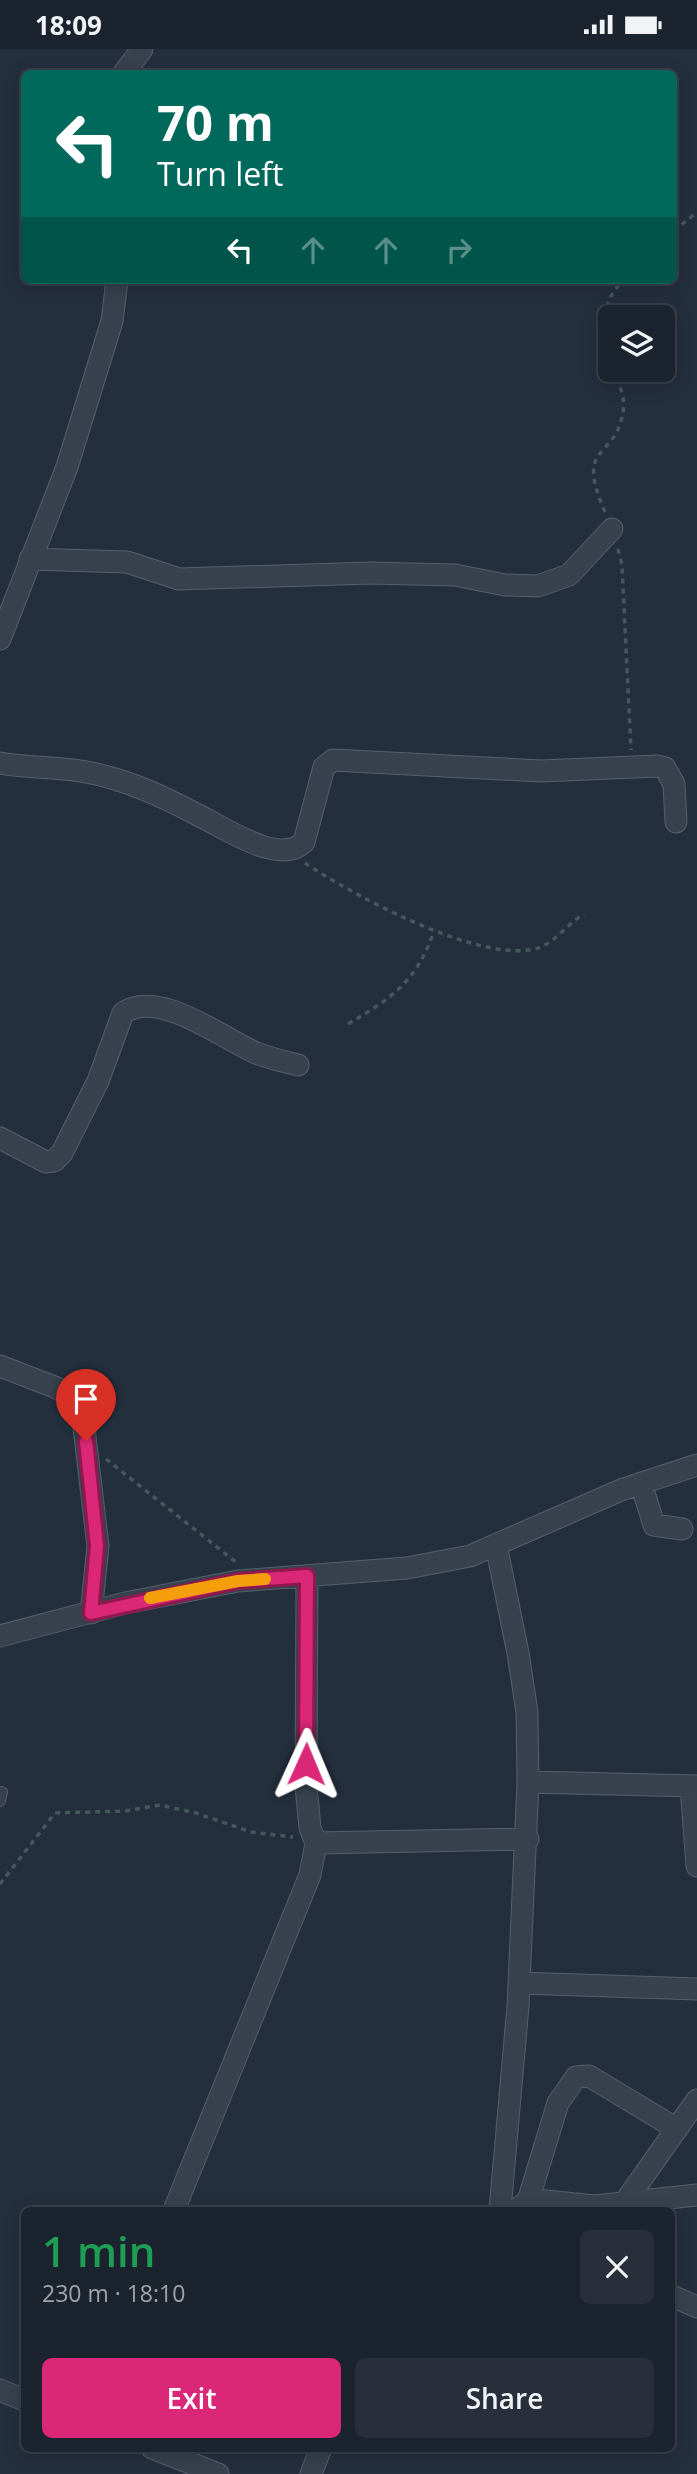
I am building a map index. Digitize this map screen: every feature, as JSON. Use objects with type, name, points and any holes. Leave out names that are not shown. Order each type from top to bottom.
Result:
[{"type":"street","points":[[126,70],[142,49]]},
{"type":"street","points":[[0,639],[71,453],[111,321],[116,284]]},
{"type":"street","points":[[30,559],[127,562],[179,579],[383,573],[455,575],[505,585],[538,586],[569,575],[612,530]]},
{"type":"street","points":[[0,763],[96,773],[154,792],[271,850],[289,851],[304,842],[324,767],[333,760],[541,771],[631,765],[657,766],[670,773],[677,800],[676,823]]},
{"type":"street","points":[[0,1138],[46,1162],[54,1161],[62,1153],[97,1080],[123,1013],[131,1007],[156,1006],[185,1017],[256,1053],[298,1065]]},
{"type":"street","points":[[0,1366],[57,1388],[81,1403],[97,1546],[91,1613]]},
{"type":"street","points":[[0,1636],[182,1591],[257,1579],[407,1568],[470,1556],[641,1483],[697,1465]]},
{"type":"street","points":[[641,1483],[654,1525],[682,1529]]},
{"type":"street","points":[[496,1545],[525,1700],[528,1782],[528,1839],[520,1983],[500,2207]]},
{"type":"street","points":[[175,2207],[310,1875],[315,1840],[310,1828],[306,1786],[307,1576]]},
{"type":"street","points":[[528,1782],[694,1786],[697,1866]]},
{"type":"street","points":[[315,1840],[528,1839]]},
{"type":"street","points":[[520,1983],[697,1989]]},
{"type":"street","points":[[677,2129],[589,2076],[576,2077],[558,2103],[522,2206],[617,2205],[697,2195]]},
{"type":"street","points":[[617,2205],[697,2100]]},
{"type":"street","points":[[675,2297],[697,2307]]},
{"type":"street","points":[[162,2452],[218,2474]]},
{"type":"street","points":[[311,2474],[319,2452]]},
{"type":"path","points":[[677,229],[697,212]]},
{"type":"path","points":[[606,305],[621,284]]},
{"type":"path","points":[[617,382],[624,412],[611,437],[594,458],[592,469],[598,496],[622,565],[631,765]]},
{"type":"path","points":[[289,851],[363,898],[434,930],[498,947],[524,950],[541,946],[584,914]]},
{"type":"path","points":[[348,1024],[389,999],[409,981],[428,949],[434,930]]},
{"type":"path","points":[[86,1441],[124,1475],[171,1509],[257,1579]]},
{"type":"path","points":[[0,1884],[55,1813],[125,1811],[160,1805],[265,1835],[315,1840]]},
{"type":"slow traffic","points":[[150,1598],[238,1581],[265,1579]]},
{"type":"route","points":[[86,1441],[97,1546],[91,1613],[125,1603],[238,1581],[307,1576],[306,1764]]}]
